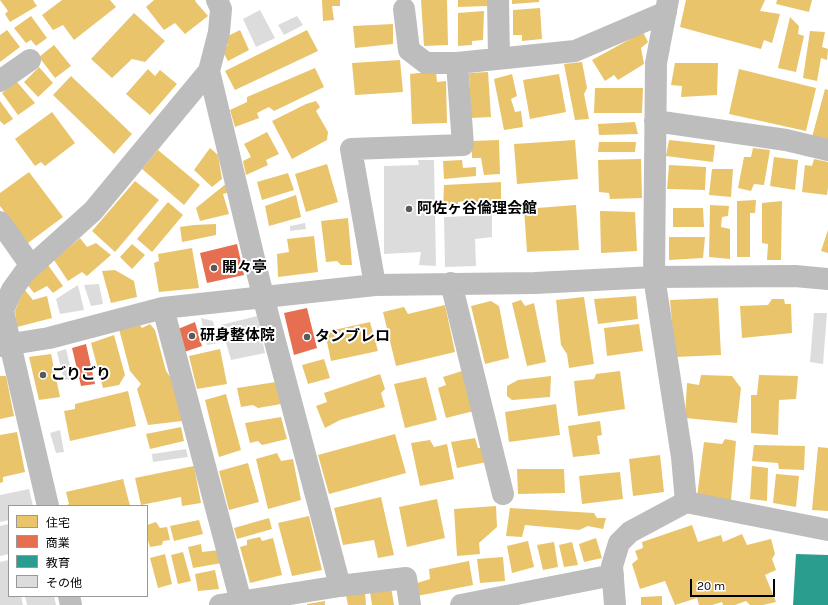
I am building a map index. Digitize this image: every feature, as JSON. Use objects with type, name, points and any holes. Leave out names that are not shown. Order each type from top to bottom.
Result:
[{"type":"street","points":[[48,505],[5,345],[3,310],[12,290],[25,272],[93,211],[209,70],[219,32],[221,9],[217,0]]},
{"type":"street","points":[[498,0],[499,58]]},
{"type":"street","points":[[404,9],[409,50],[426,63],[458,63],[575,51],[667,6]]},
{"type":"street","points":[[667,6],[656,63],[654,277],[682,457],[686,502]]},
{"type":"street","points":[[0,81],[30,60]]},
{"type":"street","points":[[375,285],[351,149],[463,145],[458,63]]},
{"type":"street","points":[[209,70],[263,296],[340,586]]},
{"type":"street","points":[[655,120],[786,140],[828,150]]},
{"type":"street","points":[[0,222],[31,266]]},
{"type":"street","points":[[5,345],[49,338],[163,308],[375,285],[535,283],[654,277],[795,276],[828,279]]},
{"type":"street","points":[[451,284],[503,494]]},
{"type":"street","points":[[163,308],[231,603],[340,586],[406,578],[410,605]]},
{"type":"street","points":[[615,605],[612,566],[619,542],[630,532],[686,502],[828,530]]},
{"type":"street","points":[[461,605],[612,575]]},
{"type":"building: 住宅","points":[[0,0],[33,0],[37,6],[10,22],[5,14],[8,11]]},
{"type":"building: 住宅","points":[[62,0],[110,0],[116,7],[74,40],[63,25],[53,30],[42,15]]},
{"type":"building: 住宅","points":[[154,0],[196,0],[195,1],[208,16],[185,34],[175,23],[164,30],[146,7]]},
{"type":"building: 住宅","points":[[322,0],[340,0],[340,6],[332,6],[334,20],[323,21]]},
{"type":"building: 住宅","points":[[421,0],[447,0],[448,45],[424,46]]},
{"type":"building: 住宅","points":[[458,0],[487,0],[487,6],[458,7]]},
{"type":"building: 住宅","points":[[512,0],[539,0],[539,2],[512,4]]},
{"type":"building: 住宅","points":[[686,0],[765,0],[760,11],[780,14],[772,43],[764,40],[761,49],[680,27]]},
{"type":"building: 住宅","points":[[777,0],[812,0],[809,12],[776,4]]},
{"type":"building: 住宅","points":[[540,8],[542,39],[522,41],[522,35],[513,35],[513,10]]},
{"type":"building: 住宅","points":[[484,11],[483,40],[472,41],[472,45],[458,46],[458,13]]},
{"type":"building: 住宅","points":[[134,13],[165,41],[145,62],[132,59],[112,78],[91,59]]},
{"type":"building: 住宅","points":[[31,16],[47,38],[36,46],[31,40],[26,43],[14,28]]},
{"type":"building: 住宅","points":[[790,17],[799,26],[798,34],[804,36],[796,72],[778,68]]},
{"type":"building: 住宅","points":[[393,24],[393,44],[355,48],[353,26]]},
{"type":"building: 住宅","points":[[7,30],[20,47],[0,62],[0,35]]},
{"type":"building: 住宅","points":[[240,30],[249,50],[228,61],[222,50],[228,45],[224,38]]},
{"type":"building: 住宅","points":[[307,30],[318,51],[235,90],[225,71]]},
{"type":"building: 住宅","points":[[810,31],[825,32],[822,47],[828,49],[827,60],[821,58],[817,81],[803,78]]},
{"type":"building: 住宅","points":[[643,32],[648,42],[641,48],[644,64],[618,80],[614,75],[605,81],[592,60]]},
{"type":"building: 住宅","points":[[54,45],[71,66],[55,78],[39,57]]},
{"type":"building: 住宅","points":[[400,60],[403,92],[355,95],[352,63]]},
{"type":"building: 住宅","points":[[582,62],[587,88],[584,94],[589,119],[575,120],[564,64]]},
{"type":"building: 住宅","points":[[675,63],[718,63],[717,95],[681,97],[682,86],[671,85]]},
{"type":"building: 住宅","points":[[39,67],[53,83],[38,97],[24,82]]},
{"type":"building: 住宅","points":[[315,68],[324,87],[274,111],[269,107],[257,113],[259,118],[235,127],[230,110],[247,102],[247,97]]},
{"type":"building: 住宅","points":[[148,69],[155,76],[160,70],[177,84],[150,115],[126,94]]},
{"type":"building: 住宅","points":[[739,69],[816,88],[806,131],[729,114]]},
{"type":"building: 住宅","points":[[436,71],[437,82],[446,81],[447,123],[412,124],[410,74]]},
{"type":"building: 住宅","points":[[488,72],[491,117],[471,118],[469,73]]},
{"type":"building: 住宅","points":[[512,74],[517,96],[511,99],[515,112],[521,111],[523,127],[504,130],[494,79]]},
{"type":"building: 住宅","points":[[559,74],[566,112],[530,119],[523,80]]},
{"type":"building: 住宅","points":[[71,76],[132,134],[114,154],[53,95]]},
{"type":"building: 住宅","points":[[17,82],[35,103],[18,115],[2,93]]},
{"type":"building: 住宅","points":[[595,88],[643,88],[642,113],[594,113]]},
{"type":"building: 住宅","points":[[825,89],[828,90],[828,143],[812,137]]},
{"type":"building: 住宅","points":[[0,101],[13,119],[4,125],[0,121]]},
{"type":"building: 住宅","points":[[316,101],[320,107],[316,111],[328,132],[327,140],[292,159],[272,121],[306,104]]},
{"type":"building: 住宅","points":[[52,112],[75,143],[45,166],[41,162],[35,166],[15,139]]},
{"type":"building: 住宅","points":[[635,122],[638,134],[599,135],[598,124]]},
{"type":"building: 住宅","points":[[267,132],[279,154],[266,160],[268,165],[246,175],[243,161],[251,157],[244,144]]},
{"type":"building: 住宅","points":[[499,140],[500,174],[484,175],[481,158],[472,158],[472,141]]},
{"type":"building: 住宅","points":[[575,140],[578,179],[517,184],[514,144]]},
{"type":"building: 住宅","points":[[669,140],[715,145],[713,162],[666,156]]},
{"type":"building: 住宅","points":[[599,142],[636,142],[635,152],[598,152]]},
{"type":"building: 住宅","points":[[210,148],[218,155],[222,179],[212,187],[194,170]]},
{"type":"building: 住宅","points":[[753,148],[770,150],[764,185],[754,184],[751,191],[738,188],[744,157],[751,157]]},
{"type":"building: 住宅","points":[[158,150],[200,185],[184,205],[142,169]]},
{"type":"building: 住宅","points":[[774,157],[798,160],[795,190],[770,186]]},
{"type":"building: 住宅","points":[[641,159],[642,198],[610,199],[609,193],[599,192],[598,160]]},
{"type":"building: 住宅","points":[[814,159],[828,162],[827,195],[802,192],[805,165],[812,166]]},
{"type":"building: 住宅","points":[[462,160],[463,168],[476,167],[476,176],[444,179],[443,161]]},
{"type":"building: 住宅","points":[[327,164],[338,202],[306,212],[295,174]]},
{"type":"building: 住宅","points":[[669,165],[706,167],[705,190],[667,189]]},
{"type":"building: 住宅","points":[[712,169],[733,169],[731,197],[709,195]]},
{"type":"building: 住宅","points":[[29,172],[63,217],[28,243],[0,206],[0,193]]},
{"type":"building: 住宅","points":[[288,173],[294,190],[262,200],[257,182]]},
{"type":"building: 住宅","points":[[135,181],[159,200],[115,252],[92,231]]},
{"type":"building: 住宅","points":[[501,182],[501,199],[488,201],[487,209],[472,209],[472,200],[458,202],[458,210],[443,209],[444,185]]},
{"type":"building: 住宅","points":[[227,183],[230,192],[223,194],[229,214],[200,221],[196,208]]},
{"type":"building: 住宅","points":[[296,195],[301,217],[269,226],[265,206]]},
{"type":"building: 住宅","points":[[756,200],[755,213],[750,213],[750,257],[737,257],[737,201]]},
{"type":"building: 住宅","points":[[782,201],[781,260],[767,260],[768,244],[762,243],[762,203]]},
{"type":"building: 住宅","points":[[168,202],[183,215],[152,252],[137,239]]},
{"type":"building: 住宅","points":[[576,205],[579,250],[527,252],[524,209]]},
{"type":"building: 住宅","points":[[710,205],[729,206],[728,216],[722,217],[721,227],[730,229],[730,259],[709,257]]},
{"type":"building: 住宅","points":[[673,208],[703,208],[704,227],[673,227]]},
{"type":"building: 住宅","points":[[600,211],[635,212],[637,251],[601,253]]},
{"type":"building: 住宅","points":[[348,218],[352,265],[341,265],[337,261],[326,262],[321,221]]},
{"type":"building: 住宅","points":[[216,224],[216,235],[182,242],[180,227]]},
{"type":"building: 住宅","points":[[828,230],[828,253],[821,251]]},
{"type":"building: 住宅","points":[[314,236],[318,272],[278,277],[277,254],[289,252],[287,239]]},
{"type":"building: 住宅","points":[[669,237],[705,237],[703,258],[669,260]]},
{"type":"building: 住宅","points":[[80,238],[87,247],[96,243],[111,255],[87,276],[82,272],[68,281],[54,260]]},
{"type":"building: 住宅","points":[[132,244],[145,255],[132,269],[120,257]]},
{"type":"building: 住宅","points":[[192,248],[199,288],[159,292],[154,263],[159,261],[158,254]]},
{"type":"building: 住宅","points":[[48,265],[63,286],[53,293],[47,286],[34,293],[26,283]]},
{"type":"building: 住宅","points":[[115,270],[134,281],[137,297],[111,303],[102,271]]},
{"type":"building: 住宅","points":[[24,289],[33,300],[47,296],[52,318],[17,327],[15,311]]},
{"type":"building: 住宅","points":[[636,296],[638,319],[598,324],[594,299]]},
{"type":"building: 住宅","points":[[584,297],[594,364],[569,368],[567,354],[561,345],[556,300]]},
{"type":"building: 住宅","points":[[718,298],[721,355],[675,357],[670,300]]},
{"type":"building: 住宅","points":[[772,299],[784,299],[785,304],[791,304],[792,333],[742,338],[740,306],[768,305]]},
{"type":"building: 住宅","points":[[521,300],[525,306],[534,303],[546,362],[527,366],[512,303]]},
{"type":"building: 住宅","points":[[491,301],[499,306],[509,358],[485,364],[471,306]]},
{"type":"building: 住宅","points":[[445,305],[455,352],[396,366],[383,312],[404,307],[408,314]]},
{"type":"building: 住宅","points":[[138,322],[142,328],[150,324],[155,330],[166,371],[173,381],[182,421],[148,425],[137,389],[141,384],[130,371],[119,329]]},
{"type":"building: 住宅","points":[[370,322],[378,351],[331,361],[325,332]]},
{"type":"building: 住宅","points":[[639,324],[643,351],[607,356],[604,328]]},
{"type":"building: 住宅","points":[[114,335],[125,375],[119,385],[103,388],[91,343]]},
{"type":"building: 住宅","points":[[220,349],[227,384],[197,389],[189,356]]},
{"type":"building: 住宅","points":[[51,354],[60,397],[39,400],[29,357]]},
{"type":"building: 住宅","points":[[324,359],[330,378],[308,384],[302,365]]},
{"type":"building: 住宅","points":[[462,371],[474,411],[446,418],[438,388],[446,385],[443,377]]},
{"type":"building: 住宅","points":[[620,371],[625,409],[578,416],[574,381],[594,379],[596,374]]},
{"type":"building: 住宅","points":[[380,374],[385,389],[381,393],[385,407],[340,420],[325,428],[316,406],[327,402],[324,393]]},
{"type":"building: 住宅","points":[[701,375],[732,376],[741,388],[737,423],[685,418],[687,383],[699,385]]},
{"type":"building: 住宅","points":[[759,375],[798,376],[796,399],[779,400],[778,435],[751,433],[751,395],[757,395]]},
{"type":"building: 住宅","points":[[0,376],[6,376],[14,416],[0,419]]},
{"type":"building: 住宅","points":[[551,376],[550,397],[512,400],[507,396],[507,386],[518,380]]},
{"type":"building: 住宅","points":[[426,377],[437,420],[405,428],[394,384]]},
{"type":"building: 住宅","points":[[276,382],[281,404],[258,408],[253,405],[241,407],[237,388]]},
{"type":"building: 住宅","points":[[128,391],[136,426],[70,441],[64,411],[75,409],[75,404]]},
{"type":"building: 住宅","points":[[226,394],[241,450],[219,457],[205,400]]},
{"type":"building: 住宅","points":[[556,404],[560,435],[509,442],[505,412]]},
{"type":"building: 住宅","points":[[281,417],[287,439],[262,445],[258,441],[250,443],[245,423]]},
{"type":"building: 住宅","points":[[600,421],[602,435],[597,436],[600,454],[573,457],[568,426]]},
{"type":"building: 住宅","points":[[181,427],[184,441],[150,449],[146,434]]},
{"type":"building: 住宅","points":[[17,432],[25,472],[3,477],[3,482],[0,483],[0,435]]},
{"type":"building: 住宅","points":[[395,434],[406,473],[329,494],[318,455]]},
{"type":"building: 住宅","points":[[475,438],[478,448],[484,448],[487,462],[457,468],[451,442]]},
{"type":"building: 住宅","points":[[725,439],[736,441],[731,500],[697,497],[704,442],[722,444]]},
{"type":"building: 住宅","points":[[430,440],[434,447],[447,444],[454,479],[420,486],[411,443]]},
{"type":"building: 住宅","points":[[754,445],[805,446],[804,470],[779,469],[778,463],[752,461]]},
{"type":"building: 住宅","points":[[818,447],[828,448],[828,511],[812,510]]},
{"type":"building: 住宅","points":[[277,453],[281,461],[293,459],[301,500],[268,509],[256,459]]},
{"type":"building: 住宅","points":[[660,455],[664,492],[633,496],[629,459]]},
{"type":"building: 住宅","points":[[248,463],[259,502],[229,510],[219,471]]},
{"type":"building: 住宅","points":[[194,466],[201,503],[182,506],[181,497],[141,505],[135,478]]},
{"type":"building: 住宅","points":[[752,466],[768,468],[767,501],[750,499]]},
{"type":"building: 住宅","points":[[517,469],[564,469],[565,493],[518,494]]},
{"type":"building: 住宅","points":[[620,472],[623,499],[582,504],[579,476]]},
{"type":"building: 住宅","points":[[776,474],[799,476],[796,507],[773,503]]},
{"type":"building: 住宅","points":[[123,479],[130,505],[67,505],[69,504],[66,492]]},
{"type":"building: 住宅","points":[[381,497],[394,555],[378,558],[374,540],[343,545],[334,508]]},
{"type":"building: 住宅","points":[[437,499],[445,538],[407,547],[399,507]]},
{"type":"building: 住宅","points":[[496,506],[497,527],[479,543],[480,554],[457,556],[454,509]]},
{"type":"building: 住宅","points":[[510,508],[594,513],[597,518],[606,518],[603,529],[588,526],[579,530],[525,525],[522,537],[506,536]]},
{"type":"building: 住宅","points":[[309,516],[322,570],[292,576],[278,523]]},
{"type":"building: 住宅","points":[[269,518],[272,529],[237,539],[234,528]]},
{"type":"building: 住宅","points":[[199,520],[203,534],[174,541],[170,526]]},
{"type":"building: 住宅","points":[[156,522],[160,528],[167,527],[170,540],[163,541],[162,545],[150,547],[148,540],[148,525]]},
{"type":"building: 住宅","points":[[692,525],[698,542],[721,535],[723,542],[742,534],[747,545],[771,539],[775,554],[772,559],[776,570],[765,575],[776,602],[763,605],[750,605],[746,601],[735,605],[723,605],[722,602],[712,605],[699,605],[697,598],[675,605],[665,581],[640,589],[632,564],[638,559],[635,551],[643,548],[642,542]]},
{"type":"building: 住宅","points":[[260,537],[262,541],[273,538],[282,575],[250,583],[240,547],[247,545],[247,540]]},
{"type":"building: 住宅","points":[[596,538],[602,558],[584,562],[579,544]]},
{"type":"building: 住宅","points":[[528,541],[534,567],[512,573],[507,546]]},
{"type":"building: 住宅","points":[[554,542],[558,567],[543,570],[537,545]]},
{"type":"building: 住宅","points":[[572,542],[578,565],[564,567],[559,545]]},
{"type":"building: 住宅","points":[[201,544],[202,552],[219,550],[222,563],[193,568],[188,547]]},
{"type":"building: 住宅","points":[[183,552],[191,581],[178,584],[171,555]]},
{"type":"building: 住宅","points":[[165,554],[172,584],[158,588],[150,558]]},
{"type":"building: 住宅","points":[[503,557],[505,581],[480,583],[477,559]]},
{"type":"building: 住宅","points":[[469,561],[473,585],[417,596],[414,584],[430,579],[429,569]]},
{"type":"building: 住宅","points":[[215,570],[219,589],[198,591],[195,574]]},
{"type":"building: 住宅","points":[[391,587],[394,605],[372,605],[370,592]]},
{"type":"building: 住宅","points":[[365,592],[366,605],[348,605],[346,595]]},
{"type":"building: 住宅","points":[[662,596],[662,605],[641,605],[641,597]]},
{"type":"building: 住宅","points":[[325,601],[325,605],[307,605],[307,604]]},
{"type":"building: 商業","points":[[237,244],[244,275],[207,283],[200,253]]},
{"type":"building: 商業","points":[[307,308],[317,348],[294,355],[284,313]]},
{"type":"building: 商業","points":[[195,322],[202,346],[184,352],[178,329]]},
{"type":"building: 商業","points":[[86,344],[95,384],[81,386],[72,348]]},
{"type":"building: 教育","points":[[796,554],[828,555],[828,605],[793,605]]},
{"type":"building: その他","points":[[260,10],[275,38],[256,47],[243,19]]},
{"type":"building: その他","points":[[297,16],[303,25],[284,35],[278,25]]},
{"type":"building: その他","name":"阿佐ヶ谷倫理会館","points":[[418,160],[434,160],[436,266],[419,265],[421,252],[384,254],[384,166],[419,165]]},
{"type":"building: その他","points":[[492,215],[492,237],[475,239],[476,266],[445,267],[444,217]]},
{"type":"building: その他","points":[[305,223],[306,229],[290,231],[290,226]]},
{"type":"building: その他","points":[[99,284],[103,304],[91,306],[84,285]]},
{"type":"building: その他","points":[[78,285],[84,310],[60,314],[56,299]]},
{"type":"building: その他","points":[[814,313],[827,313],[823,364],[810,362]]},
{"type":"building: その他","points":[[257,316],[265,353],[231,360],[221,325]]},
{"type":"building: その他","points":[[201,318],[213,321],[219,343],[207,345]]},
{"type":"building: その他","points":[[66,349],[73,379],[64,380],[57,352]]},
{"type":"building: その他","points":[[60,430],[64,452],[56,453],[50,433]]},
{"type":"building: その他","points":[[186,449],[188,457],[153,462],[152,454]]},
{"type":"building: その他","points":[[29,489],[33,505],[8,505],[8,520],[0,522],[0,495]]},
{"type":"building: その他","points":[[8,524],[8,554],[0,556],[0,526]]},
{"type":"building: その他","points":[[8,560],[8,597],[21,597],[23,605],[0,605],[0,562]]},
{"type":"building: その他","points":[[25,597],[54,597],[56,605],[27,605]]},
{"type":"place","name":"阿佐ヶ谷倫理会館","points":[[409,209]]},
{"type":"place","name":"開々亭","points":[[214,268]]},
{"type":"place","name":"研身整体院","points":[[192,336]]},
{"type":"place","name":"タンブレロ","points":[[307,337]]},
{"type":"place","name":"ごりごり","points":[[43,375]]}]
